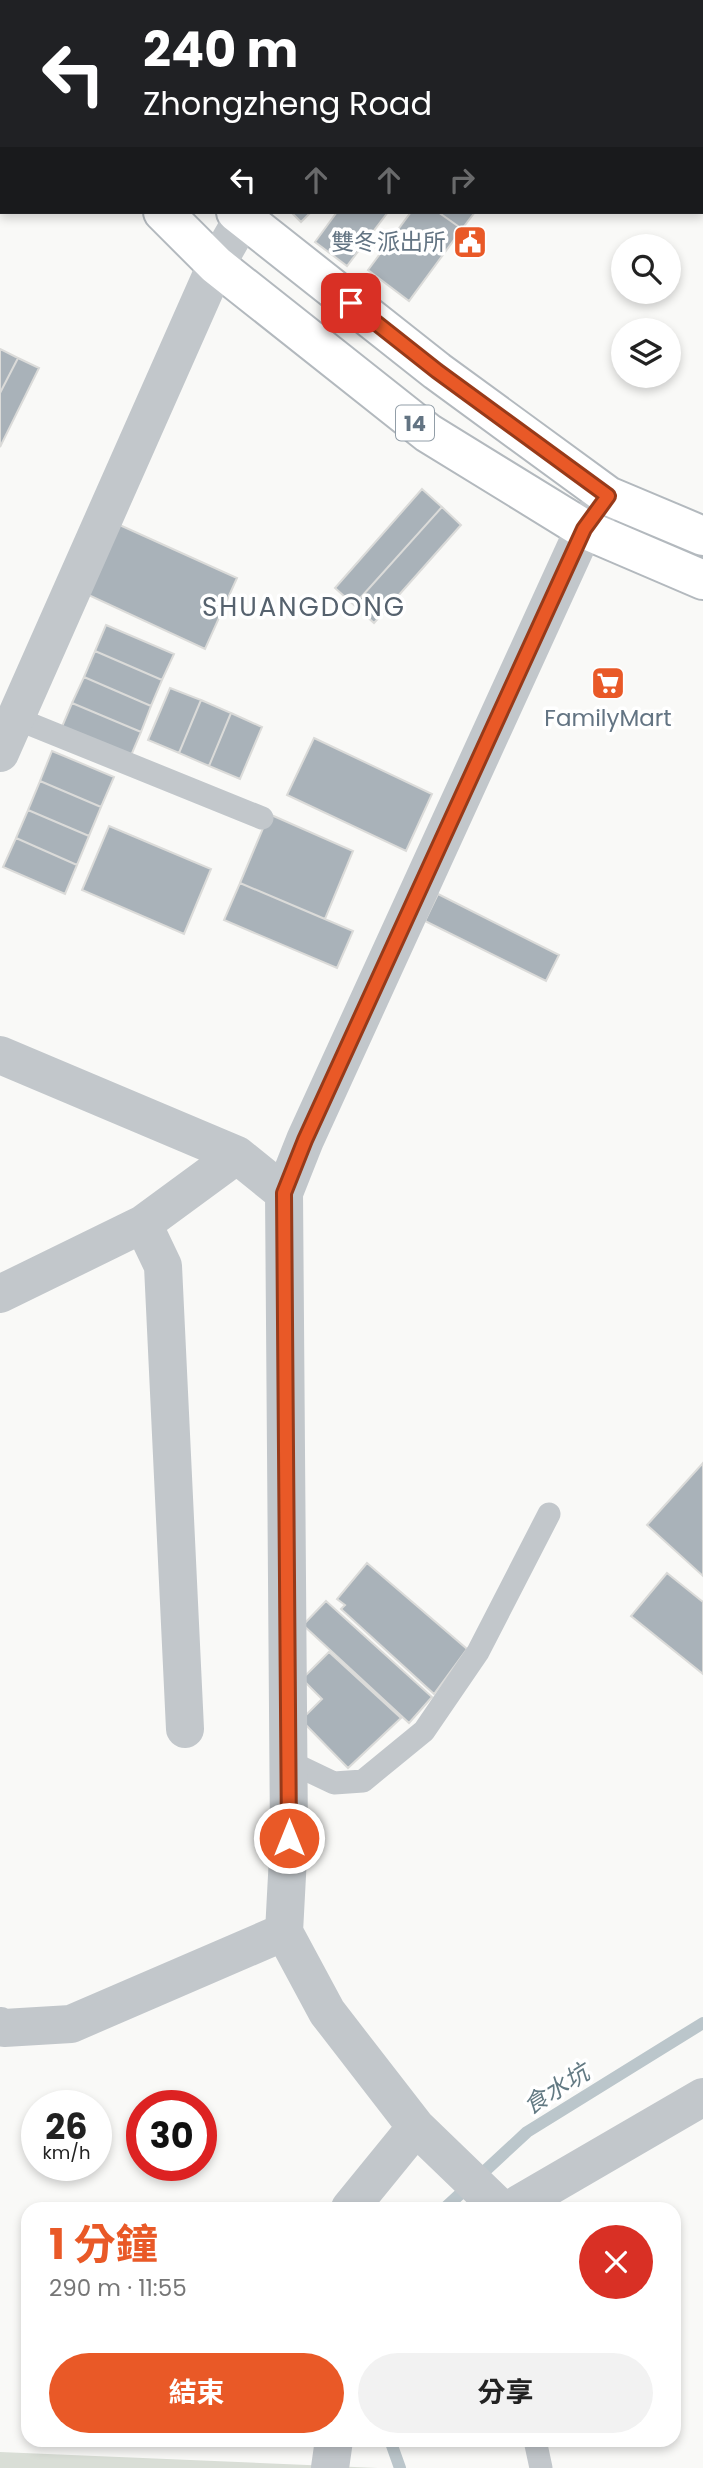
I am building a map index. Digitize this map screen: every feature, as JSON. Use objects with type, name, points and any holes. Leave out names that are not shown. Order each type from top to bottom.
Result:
[{"type":"main road","name":"14","points":[[165,214],[216,265],[428,433],[584,529],[703,580]]},
{"type":"main road","name":"14","points":[[239,215],[437,371],[608,496],[703,536]]},
{"type":"street","points":[[0,753],[239,215]]},
{"type":"street","points":[[494,2202],[416,2127],[327,2012],[284,1932],[289,1838],[284,1193],[305,1140],[584,529],[608,496]]},
{"type":"street","points":[[0,1055],[237,1156],[284,1193]]},
{"type":"street","points":[[0,1294],[143,1224],[237,1156]]},
{"type":"street","points":[[143,1224],[163,1265],[185,1729]]},
{"type":"street","points":[[0,2026],[4,2028],[71,2024],[284,1932]]},
{"type":"street","points":[[522,2202],[703,2097]]},
{"type":"street","points":[[355,2202],[416,2127]]},
{"type":"street","points":[[330,2468],[335,2447]]},
{"type":"lane","points":[[15,718],[262,818]]},
{"type":"lane","points":[[288,1760],[334,1783],[363,1781],[424,1731],[478,1652],[549,1514]]},
{"type":"lane","points":[[536,2447],[541,2468]]},
{"type":"shaded area","points":[[0,2452],[378,2468],[0,2468]]},
{"type":"building","points":[[293,214],[309,214],[301,222]]},
{"type":"building","points":[[336,214],[386,214],[347,266],[315,242]]},
{"type":"building","points":[[410,214],[441,214],[462,229],[409,301],[368,270]]},
{"type":"building","points":[[441,214],[473,214],[462,229]]},
{"type":"building","points":[[0,349],[18,358],[0,393]]},
{"type":"building","points":[[18,358],[39,368],[0,447],[0,393]]},
{"type":"building","points":[[422,489],[442,507],[354,605],[335,588]]},
{"type":"building","points":[[442,507],[461,525],[374,623],[354,605]]},
{"type":"building","points":[[113,522],[237,578],[205,649],[82,592]]},
{"type":"building","points":[[106,625],[174,654],[162,680],[95,651]]},
{"type":"building","points":[[95,651],[162,680],[151,706],[84,677]]},
{"type":"building","points":[[84,677],[151,706],[141,732],[72,703]]},
{"type":"building","points":[[170,688],[201,700],[179,753],[148,740]]},
{"type":"building","points":[[201,700],[231,713],[209,766],[179,753]]},
{"type":"building","points":[[72,703],[141,732],[130,758],[61,729]]},
{"type":"building","points":[[231,713],[262,727],[240,779],[209,766]]},
{"type":"building","points":[[314,738],[432,794],[406,851],[287,795]]},
{"type":"building","points":[[52,751],[114,777],[101,807],[40,781]]},
{"type":"building","points":[[40,781],[101,807],[89,836],[28,810]]},
{"type":"building","points":[[28,810],[89,836],[77,865],[16,838]]},
{"type":"building","points":[[269,814],[353,851],[325,919],[240,883]]},
{"type":"building","points":[[109,826],[211,869],[184,934],[82,890]]},
{"type":"building","points":[[16,838],[77,865],[65,894],[3,867]]},
{"type":"building","points":[[240,883],[353,931],[337,968],[224,920]]},
{"type":"building","points":[[438,894],[559,955],[546,981],[425,921]]},
{"type":"building","points":[[703,1463],[703,1576],[647,1525]]},
{"type":"building","points":[[367,1563],[467,1649],[434,1694],[341,1609],[345,1605],[337,1599]]},
{"type":"building","points":[[667,1573],[703,1602],[703,1674],[631,1616]]},
{"type":"building","points":[[326,1601],[432,1697],[409,1723],[303,1625]]},
{"type":"building","points":[[329,1652],[401,1718],[348,1768],[301,1720],[322,1699],[302,1679]]},
{"type":"waterway","name":"食水坑","points":[[451,2202],[527,2132],[703,2023]]},
{"type":"waterway","name":"食水坑","points":[[392,2447],[400,2468]]},
{"type":"place","name":"雙冬派出所","points":[[470,242]]},
{"type":"place","name":"FamilyMart","points":[[608,683]]},
{"type":"district","name":"SHUANGDONG","points":[[304,607]]},
{"type":"route","points":[[289,1838],[284,1193],[305,1140],[584,529],[608,496],[437,371],[351,303]]}]
